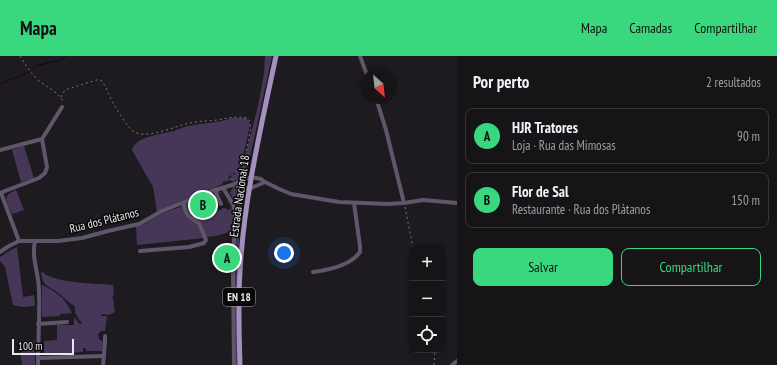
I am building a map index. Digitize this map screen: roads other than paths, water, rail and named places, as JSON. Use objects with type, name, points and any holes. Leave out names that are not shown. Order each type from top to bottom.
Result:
[{"type":"main road","name":"Estrada Nacional 18","points":[[240,365],[240,272],[248,189],[276,56]]},
{"type":"street","points":[[360,56],[364,68]]},
{"type":"street","points":[[378,104],[386,130],[404,203]]},
{"type":"street","points":[[0,252],[19,241],[0,193],[40,178],[45,174],[47,167],[42,139],[62,107]]},
{"type":"street","points":[[0,150],[42,139]]},
{"type":"street","points":[[251,177],[260,179],[292,194],[339,202],[388,204],[423,200],[457,204]]},
{"type":"street","name":"Rua dos Plátanos","points":[[19,241],[58,241],[82,238],[108,230],[139,224],[162,211],[251,177]]},
{"type":"street","points":[[231,185],[248,189],[265,182]]},
{"type":"street","points":[[223,188],[233,204],[235,212],[233,271],[234,365]]},
{"type":"street","points":[[215,190],[221,204]]},
{"type":"street","points":[[140,251],[189,247],[204,243],[206,240],[200,223],[187,214],[183,203]]},
{"type":"street","points":[[313,272],[337,268],[353,259],[360,252],[354,203]]},
{"type":"street","points":[[35,241],[33,248],[39,289],[38,365]]},
{"type":"street","points":[[38,324],[67,322]]},
{"type":"street","points":[[103,365],[106,342],[105,336]]},
{"type":"street","points":[[38,358],[104,356]]},
{"type":"street","points":[[452,365],[457,361]]},
{"type":"waterway","points":[[32,69],[36,66],[62,59],[66,56]]},
{"type":"waterway","points":[[0,84],[29,72]]},
{"type":"place","name":"Flor de Sal","points":[[203,205]]},
{"type":"place","name":"HJR Tratores","points":[[227,258]]}]
